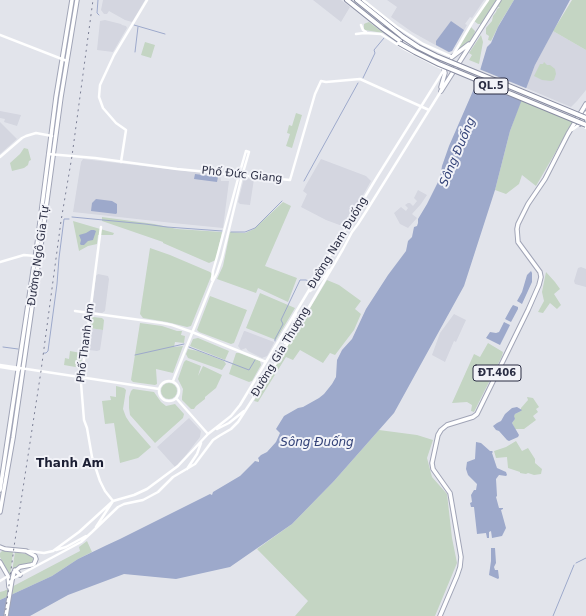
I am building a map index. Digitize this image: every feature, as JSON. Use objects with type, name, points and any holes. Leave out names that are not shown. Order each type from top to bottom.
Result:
[{"type":"highway","name":"QL.5","points":[[347,0],[382,28],[401,39],[442,58],[586,115]]},
{"type":"highway","name":"QL.5","points":[[357,0],[385,23],[401,39],[416,50],[440,62],[586,125]]},
{"type":"main road","name":"Đường Ngô Gia Tự","points":[[65,60],[72,0]]},
{"type":"main road","name":"Đường Ngô Gia Tự","points":[[0,512],[41,245],[53,136],[76,0]]},
{"type":"main road","points":[[452,57],[471,42],[500,0]]},
{"type":"main road","name":"Đường Gia Thượng","points":[[440,91],[471,42]]},
{"type":"main road","points":[[440,91],[445,73],[444,69]]},
{"type":"main road","name":"ĐT.406","points":[[440,616],[457,576],[461,557],[450,493],[433,469],[432,463],[438,435],[446,425],[473,417],[477,414],[528,310],[541,277],[540,272],[518,242],[518,224],[528,204],[545,179],[568,134],[586,104]]},
{"type":"main road","points":[[580,124],[586,115]]},
{"type":"main road","name":"Đường Ngô Gia Tự","points":[[0,490],[22,369],[35,256],[51,154]]},
{"type":"main road","points":[[0,547],[5,549],[26,551],[35,556],[36,559],[36,562],[31,565],[20,566],[10,579],[5,616]]},
{"type":"main road","points":[[0,562],[10,579]]},
{"type":"main road","points":[[16,570],[20,575]]},
{"type":"street","points":[[121,162],[126,130],[116,123],[103,108],[99,97],[100,85],[115,54],[147,0]]},
{"type":"street","points":[[363,0],[411,36],[452,57]]},
{"type":"street","name":"Đường Nam Đuống","points":[[53,551],[79,532],[113,501],[134,495],[147,489],[178,466],[208,434],[231,416],[240,405],[420,106],[488,0]]},
{"type":"street","points":[[361,25],[363,31],[372,33]]},
{"type":"street","points":[[356,34],[382,34],[406,50],[444,69]]},
{"type":"street","points":[[0,35],[65,60]]},
{"type":"street","name":"Phố Đức Giang","points":[[51,154],[240,176],[290,180],[315,94],[321,81],[326,82],[360,79],[429,110]]},
{"type":"street","name":"Đường Gia Thượng","points":[[0,581],[20,575],[79,543],[118,507],[156,494],[173,477],[197,463],[213,440],[237,424],[334,265],[352,232],[440,91]]},
{"type":"street","points":[[568,134],[580,124],[586,125]]},
{"type":"street","points":[[0,157],[26,136],[36,134],[53,136]]},
{"type":"street","points":[[173,381],[222,258],[240,176],[246,151],[249,152],[240,176]]},
{"type":"street","name":"Phố Thanh Am","points":[[101,227],[81,378],[81,391],[84,420],[87,428],[92,457],[100,481],[113,501]]},
{"type":"street","points":[[0,262],[24,255],[35,256]]},
{"type":"street","points":[[307,294],[318,284],[324,275],[334,265]]},
{"type":"street","points":[[280,355],[293,325],[297,310]]},
{"type":"street","points":[[75,311],[176,326],[266,362]]},
{"type":"street","points":[[0,366],[38,370],[81,378],[159,389]]},
{"type":"street","points":[[169,380],[173,381],[177,384],[179,389],[178,394],[176,398],[171,401],[164,400],[160,395],[159,389],[161,384],[169,380]]},
{"type":"street","points":[[176,398],[208,434]]},
{"type":"street","points":[[214,430],[231,422],[246,410]]},
{"type":"street","points":[[186,470],[197,454],[202,440]]},
{"type":"street","points":[[26,551],[47,553],[66,546],[91,533],[113,501]]},
{"type":"shaded area","points":[[103,0],[145,0],[132,22],[125,20],[109,11],[107,14],[104,14],[101,10]]},
{"type":"shaded area","points":[[313,0],[341,0],[350,7],[341,22]]},
{"type":"shaded area","points":[[387,0],[484,0],[472,18],[470,17],[465,24],[467,25],[452,51],[448,52],[412,32],[391,17],[397,7]]},
{"type":"shaded area","points":[[105,20],[121,24],[127,28],[113,52],[97,50],[100,21]]},
{"type":"shaded area","points":[[553,31],[586,50],[586,90],[571,107],[526,88],[535,65]]},
{"type":"shaded area","points":[[0,111],[21,115],[17,126],[4,122],[5,119],[0,118]]},
{"type":"shaded area","points":[[0,122],[17,139],[0,154]]},
{"type":"shaded area","points":[[83,159],[220,175],[221,181],[229,181],[223,228],[73,212],[81,162]]},
{"type":"shaded area","points":[[321,159],[366,176],[371,181],[345,227],[326,220],[301,207],[307,194],[303,191]]},
{"type":"shaded area","points":[[244,178],[254,179],[250,205],[240,204],[238,202]]},
{"type":"shaded area","points":[[418,190],[427,195],[412,214],[417,218],[408,228],[400,224],[394,213],[401,207],[406,211],[408,208],[405,205],[408,203],[413,206],[417,201],[414,198]]},
{"type":"shaded area","points":[[581,267],[586,269],[586,287],[575,284],[574,281],[578,268]]},
{"type":"shaded area","points":[[98,274],[108,276],[109,279],[105,311],[102,313],[95,312],[92,309],[96,276]]},
{"type":"shaded area","points":[[454,314],[466,320],[456,342],[454,341],[445,362],[432,355],[440,333]]},
{"type":"shaded area","points":[[90,328],[103,330],[100,350],[89,350],[87,348]]},
{"type":"shaded area","points":[[244,331],[274,342],[267,356],[262,358],[248,351],[246,348],[241,350],[238,346]]},
{"type":"shaded area","points":[[189,418],[201,431],[200,437],[175,467],[157,447]]},
{"type":"green space","points":[[489,0],[498,0],[481,24],[478,24],[474,21]]},
{"type":"green space","points":[[501,0],[514,0],[491,41],[488,40],[489,36],[486,34],[486,28],[492,21],[497,9],[500,7],[495,10]]},
{"type":"green space","points":[[572,0],[586,0],[586,50],[553,31]]},
{"type":"green space","points":[[369,22],[383,33],[365,30],[364,24]]},
{"type":"green space","points":[[471,27],[475,31],[474,36],[455,53]]},
{"type":"green space","points":[[481,35],[483,42],[479,64],[469,60],[472,55],[469,53]]},
{"type":"green space","points":[[145,42],[155,45],[151,58],[141,55]]},
{"type":"green space","points":[[544,62],[555,69],[556,74],[554,80],[542,80],[534,76],[540,64],[543,64]]},
{"type":"green space","points":[[521,100],[573,122],[536,186],[522,175],[519,184],[506,194],[495,190],[510,131]]},
{"type":"green space","points":[[296,113],[302,115],[292,148],[286,146],[290,134],[287,133],[289,125],[292,126]]},
{"type":"green space","points":[[24,148],[28,149],[31,160],[24,168],[12,171],[10,163]]},
{"type":"green space","points":[[50,156],[39,245],[21,364]]},
{"type":"green space","points":[[283,202],[291,206],[265,266],[297,278],[288,302],[258,288],[256,293],[217,279],[223,266],[230,232],[245,233],[254,229]]},
{"type":"green space","points":[[102,217],[154,224],[177,229],[222,232],[216,260],[209,263],[163,242],[102,221]]},
{"type":"green space","points":[[73,221],[114,233],[113,235],[98,235],[97,244],[88,246],[79,251]]},
{"type":"green space","points":[[150,248],[170,255],[212,274],[191,326],[187,327],[143,318],[140,314]]},
{"type":"green space","points":[[546,272],[560,289],[554,294],[561,305],[557,309],[550,303],[543,313],[538,312],[544,301],[542,292]]},
{"type":"green space","points":[[327,280],[339,285],[361,301],[355,309],[361,314],[354,330],[335,355],[330,353],[323,363],[300,350],[293,360],[286,357],[258,402],[254,401]]},
{"type":"green space","points":[[260,293],[295,308],[276,340],[246,328]]},
{"type":"green space","points":[[210,296],[247,310],[234,343],[231,344],[197,330]]},
{"type":"green space","points":[[91,318],[102,318],[104,320],[103,330],[90,328]]},
{"type":"green space","points":[[140,323],[182,331],[181,335],[185,336],[184,343],[175,342],[174,347],[183,346],[173,373],[156,369],[157,384],[155,385],[133,382],[131,380]]},
{"type":"green space","points":[[198,338],[229,351],[225,360],[190,346],[193,339]]},
{"type":"green space","points":[[488,343],[503,352],[474,412],[471,411],[472,405],[467,402],[452,403],[474,354],[480,357]]},
{"type":"green space","points":[[188,349],[198,351],[224,361],[226,364],[222,370],[188,358],[186,354]]},
{"type":"green space","points":[[70,351],[82,354],[81,368],[64,365],[65,358],[69,359]]},
{"type":"green space","points":[[236,353],[260,361],[261,365],[252,381],[249,382],[229,374]]},
{"type":"green space","points":[[186,360],[201,366],[198,376],[203,366],[222,375],[216,388],[194,409],[191,409],[182,400],[183,389],[178,379]]},
{"type":"green space","points":[[166,383],[172,383],[177,388],[175,397],[172,399],[166,399],[161,394],[161,388]]},
{"type":"green space","points":[[116,386],[126,390],[123,409],[126,417],[151,447],[138,458],[120,463],[114,423],[105,424],[102,401],[111,400],[110,396],[116,397]]},
{"type":"green space","points":[[133,389],[154,392],[166,406],[175,404],[184,414],[183,418],[155,443],[130,415],[129,397]]},
{"type":"green space","points":[[527,397],[533,398],[539,407],[536,409],[538,412],[533,416],[536,420],[524,429],[515,429],[512,423],[515,419],[513,416],[521,411],[521,408],[528,400]]},
{"type":"green space","points":[[379,430],[417,435],[433,440],[427,458],[432,477],[447,494],[452,538],[457,563],[435,616],[295,616],[308,601],[257,549],[292,524],[334,481]]},
{"type":"green space","points":[[516,441],[522,451],[528,448],[535,459],[535,463],[542,469],[541,474],[534,475],[520,473],[508,468],[507,457],[496,458],[494,451],[506,447]]},
{"type":"green space","points":[[87,541],[92,552],[78,559],[52,576],[0,600],[0,592],[80,551],[79,547]]},
{"type":"green space","points":[[2,551],[13,552],[10,576],[0,557],[0,553]]},
{"type":"green space","points":[[15,552],[35,557],[35,561],[31,564],[23,564],[18,566],[12,572]]},
{"type":"water","name":"Sông Đuống","points":[[514,0],[570,0],[535,65],[510,131],[495,190],[464,286],[394,413],[334,481],[292,524],[230,567],[176,579],[124,574],[68,595],[30,616],[0,616],[0,600],[52,576],[78,559],[210,494],[212,495],[213,492],[240,476],[255,461],[259,462],[258,458],[267,452],[276,442],[280,433],[276,429],[284,416],[298,408],[303,407],[324,394],[336,377],[337,360],[342,350],[352,339],[366,309],[406,251],[408,241],[412,237],[414,227],[417,226],[418,219],[440,178],[442,166],[449,146],[476,84],[487,47],[491,43],[498,27]]},
{"type":"water","points":[[451,21],[464,30],[452,51],[449,52],[436,45],[436,41]]},
{"type":"water","points":[[195,174],[218,177],[217,182],[194,179]]},
{"type":"water","points":[[96,199],[112,201],[117,204],[117,213],[91,211],[92,203]]},
{"type":"water","points":[[91,230],[96,231],[93,240],[81,245],[79,235]]},
{"type":"water","points":[[531,271],[532,282],[522,304],[517,301],[522,292],[527,275]]},
{"type":"water","points":[[513,305],[518,307],[518,309],[511,322],[505,319]]},
{"type":"water","points":[[504,322],[510,325],[500,345],[486,338],[490,332],[499,332]]},
{"type":"water","points":[[517,407],[522,410],[515,414],[515,419],[512,423],[519,435],[518,437],[509,441],[493,426],[501,421],[505,414],[512,408]]},
{"type":"water","points":[[476,442],[481,443],[493,452],[492,453],[497,468],[506,472],[507,475],[499,475],[496,479],[496,497],[499,508],[503,508],[501,510],[506,528],[502,536],[492,538],[491,531],[489,532],[489,538],[487,538],[486,533],[477,534],[474,507],[471,507],[470,503],[472,502],[471,495],[474,490],[476,490],[477,484],[468,475],[466,469],[467,462],[475,459]]},
{"type":"water","points":[[491,548],[495,548],[496,563],[494,567],[495,570],[498,570],[498,579],[489,575]]},
{"type":"pier","points":[[479,69],[528,89],[523,100],[475,80]]},
{"type":"waterway","points":[[98,0],[97,13],[99,15]]},
{"type":"waterway","points":[[134,25],[165,34]]},
{"type":"waterway","points":[[135,52],[138,27]]},
{"type":"waterway","points":[[363,78],[375,53],[374,50],[384,38]]},
{"type":"waterway","points":[[304,181],[358,83]]},
{"type":"waterway","points":[[231,232],[245,232],[255,228],[282,201]]},
{"type":"waterway","points":[[72,217],[222,231]]},
{"type":"waterway","points":[[44,353],[48,351],[64,219],[69,219]]},
{"type":"waterway","points":[[275,341],[283,324],[281,320],[300,280],[311,282]]},
{"type":"waterway","points":[[135,355],[184,344]]},
{"type":"waterway","points":[[3,347],[18,349]]},
{"type":"waterway","points":[[189,347],[249,370],[255,360]]},
{"type":"waterway","points":[[576,563],[586,558]]},
{"type":"waterway","points":[[553,616],[574,565]]},
{"type":"railway","points":[[5,616],[41,371],[61,221],[72,156],[93,0]]},
{"type":"district","name":"Thanh Am","points":[[70,464]]}]
